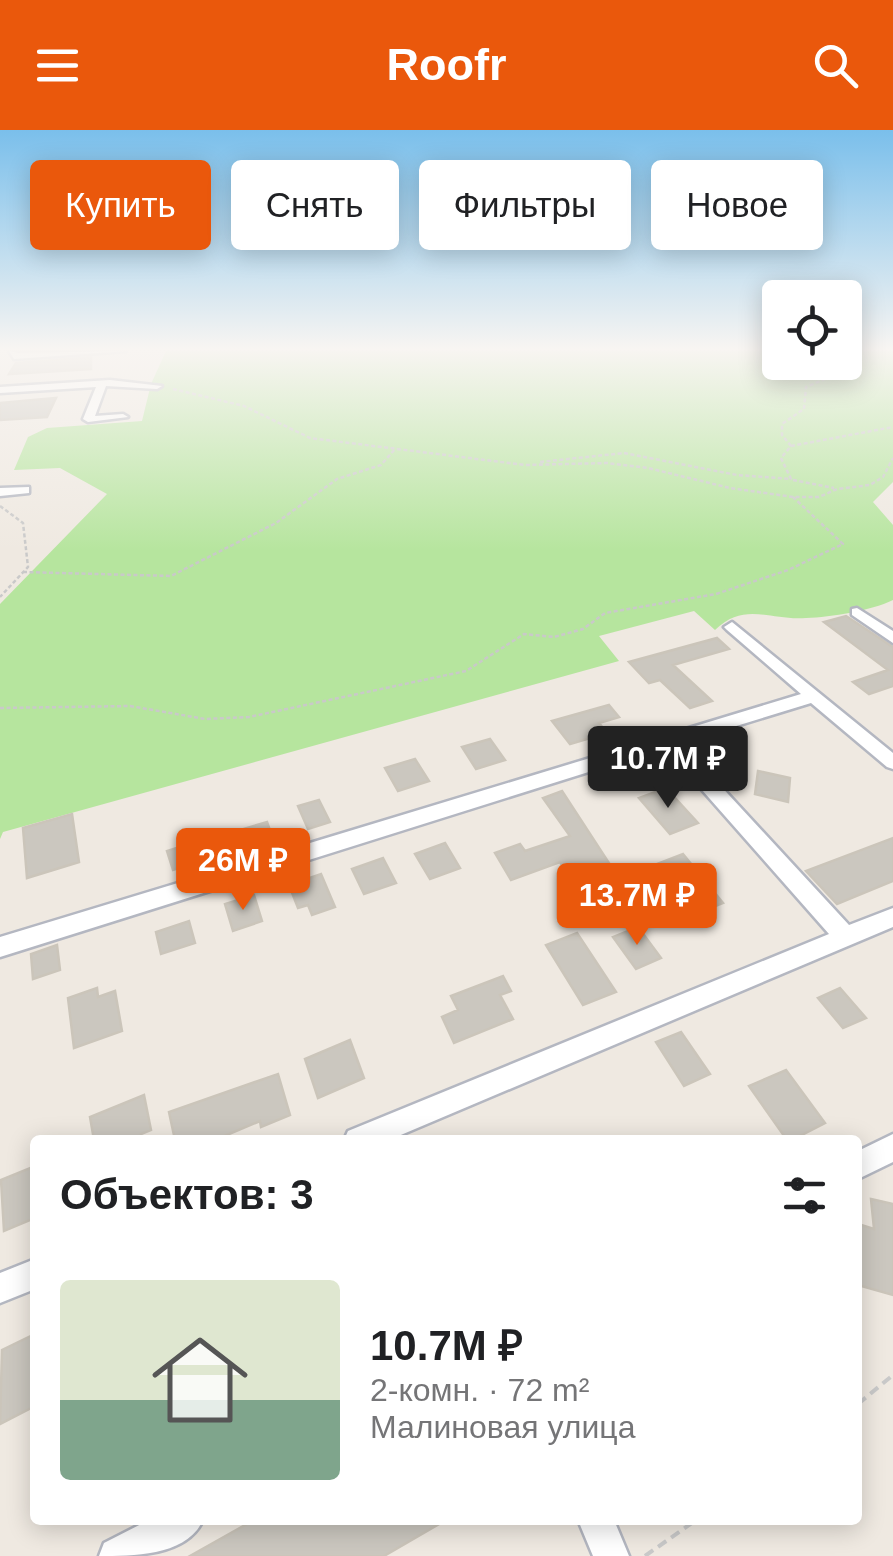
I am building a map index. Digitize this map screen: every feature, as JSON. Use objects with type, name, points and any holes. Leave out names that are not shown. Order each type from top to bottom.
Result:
[{"type":"street","points":[[89,418],[113,418]]},
{"type":"street","points":[[0,492],[25,490]]},
{"type":"street","points":[[857,612],[893,638]]},
{"type":"street","points":[[732,627],[893,763]]},
{"type":"street","points":[[0,946],[814,696]]},
{"type":"street","points":[[669,741],[846,937]]},
{"type":"street","points":[[369,1135],[893,917]]},
{"type":"street","points":[[862,1164],[893,1148]]},
{"type":"street","points":[[0,1288],[30,1276]]},
{"type":"street","points":[[117,1556],[176,1525]]},
{"type":"street","points":[[598,1525],[611,1556]]},
{"type":"path","points":[[276,418],[310,438],[525,465],[607,463],[792,496],[819,497],[837,489]]},
{"type":"path","points":[[788,418],[782,424],[782,435],[792,446]]},
{"type":"path","points":[[791,479],[781,458],[792,446],[893,428]]},
{"type":"path","points":[[23,572],[171,576],[276,523],[328,484],[381,465],[397,447]]},
{"type":"path","points":[[525,465],[590,454],[624,454],[737,476],[791,479],[837,489],[870,486],[883,477],[893,458]]},
{"type":"path","points":[[0,708],[130,706],[178,716],[249,717],[466,671],[524,634],[554,638],[583,629],[605,614],[716,594],[788,570],[842,544],[792,496]]},
{"type":"path","points":[[0,506],[23,523],[28,567],[0,597]]},
{"type":"path","points":[[862,1401],[893,1375]]},
{"type":"path","points":[[645,1556],[689,1525]]},
{"type":"green space","points":[[143,418],[893,418],[893,482],[873,502],[893,525],[893,600],[827,616],[747,614],[726,621],[715,630],[694,611],[599,636],[619,661],[3,832],[0,839],[0,604],[107,494],[60,468],[14,470],[28,437],[47,428],[142,421]]},
{"type":"building","points":[[846,616],[893,647],[893,686],[869,694],[853,682],[888,670],[824,622]]},
{"type":"building","points":[[717,638],[729,649],[673,665],[712,701],[690,708],[660,680],[649,683],[629,662]]},
{"type":"building","points":[[609,705],[619,717],[599,723],[607,733],[570,744],[552,721]]},
{"type":"building","points":[[490,739],[505,760],[476,769],[462,747]]},
{"type":"building","points":[[415,759],[429,781],[398,791],[385,768]]},
{"type":"building","points":[[758,771],[790,778],[788,802],[755,794]]},
{"type":"building","points":[[666,788],[698,823],[670,834],[639,798]]},
{"type":"building","points":[[562,791],[609,863],[570,877],[560,862],[511,880],[495,853],[520,844],[525,851],[570,836],[543,798]]},
{"type":"building","points":[[319,800],[330,822],[308,829],[298,806]]},
{"type":"building","points":[[72,814],[79,862],[27,878],[23,828]]},
{"type":"building","points":[[267,822],[273,839],[245,847],[240,830]]},
{"type":"building","points":[[214,836],[220,855],[173,870],[167,851]]},
{"type":"building","points":[[893,838],[893,881],[837,904],[806,871]]},
{"type":"building","points":[[445,843],[460,868],[430,879],[415,854]]},
{"type":"building","points":[[683,854],[723,903],[683,919],[644,869]]},
{"type":"building","points":[[383,858],[396,883],[364,894],[352,869]]},
{"type":"building","points":[[321,874],[335,907],[312,915],[308,905],[298,908],[289,885]]},
{"type":"building","points":[[254,895],[262,921],[233,931],[225,904]]},
{"type":"building","points":[[189,921],[195,943],[161,954],[156,932]]},
{"type":"building","points":[[638,927],[661,958],[636,969],[613,937]]},
{"type":"building","points":[[577,933],[616,992],[583,1005],[546,945]]},
{"type":"building","points":[[57,945],[60,970],[33,979],[31,954]]},
{"type":"building","points":[[503,976],[511,991],[500,995],[513,1019],[454,1043],[442,1017],[458,1010],[451,996]]},
{"type":"building","points":[[97,988],[98,997],[115,991],[122,1031],[74,1048],[68,998]]},
{"type":"building","points":[[840,988],[866,1018],[843,1028],[818,998]]},
{"type":"building","points":[[681,1032],[710,1074],[684,1086],[656,1042]]},
{"type":"building","points":[[350,1040],[364,1078],[318,1098],[305,1059]]},
{"type":"building","points":[[786,1070],[825,1123],[802,1135],[783,1135],[749,1086]]},
{"type":"building","points":[[278,1074],[290,1115],[261,1127],[260,1121],[227,1135],[174,1135],[169,1112]]},
{"type":"building","points":[[144,1095],[151,1130],[141,1135],[93,1135],[90,1117]]},
{"type":"building","points":[[30,1168],[30,1220],[4,1231],[1,1180]]},
{"type":"building","points":[[871,1199],[893,1204],[893,1295],[862,1286],[862,1225],[874,1229]]},
{"type":"building","points":[[30,1336],[30,1409],[0,1424],[2,1350]]},
{"type":"building","points":[[245,1525],[437,1525],[384,1556],[190,1556]]}]
